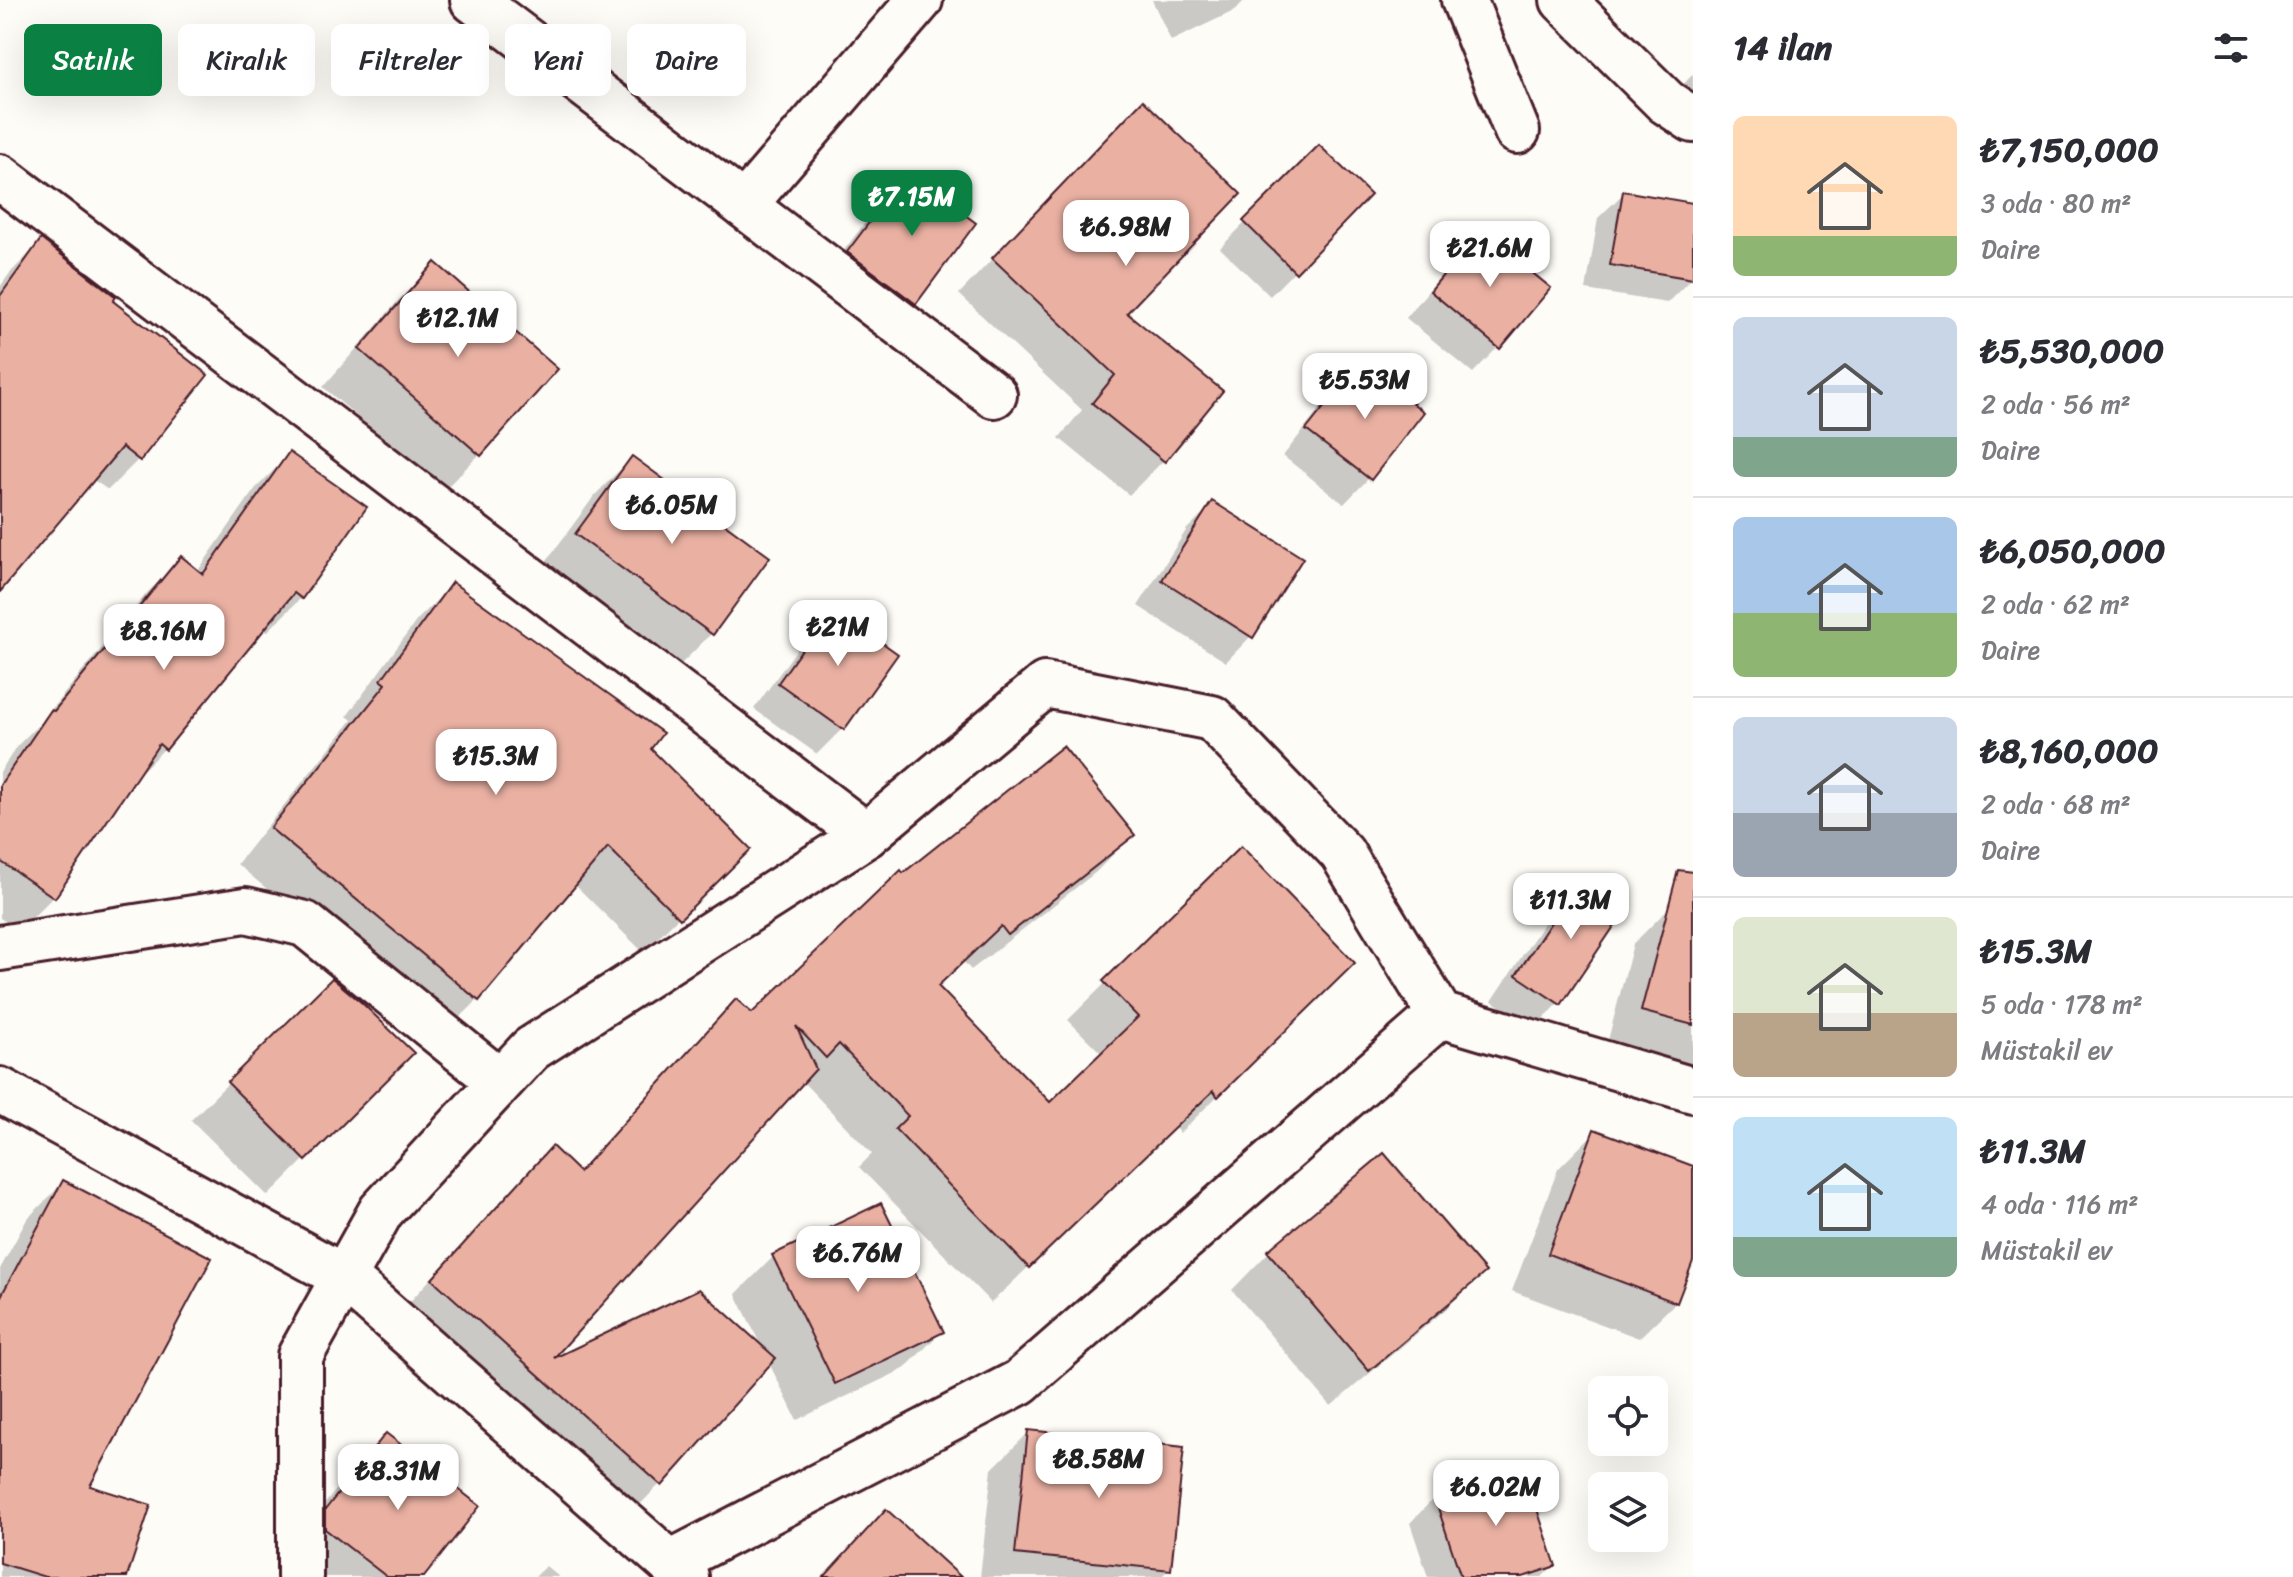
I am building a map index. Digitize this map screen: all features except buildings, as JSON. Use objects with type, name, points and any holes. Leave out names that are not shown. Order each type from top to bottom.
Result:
[{"type":"street","points":[[473,0],[994,395]]},
{"type":"street","points":[[744,205],[920,0]]},
{"type":"street","points":[[1464,0],[1517,131]]},
{"type":"street","points":[[1563,0],[1666,102],[1693,120]]},
{"type":"street","points":[[0,177],[866,835]]},
{"type":"street","points":[[300,1577],[300,1356],[381,1211],[531,1049],[866,835],[1045,685],[1212,718],[1342,853],[1440,1015],[1693,1090]]},
{"type":"street","points":[[0,948],[246,910],[305,924],[499,1081]]},
{"type":"street","points":[[0,1090],[344,1277],[678,1570],[1020,1382],[1440,1015]]}]
